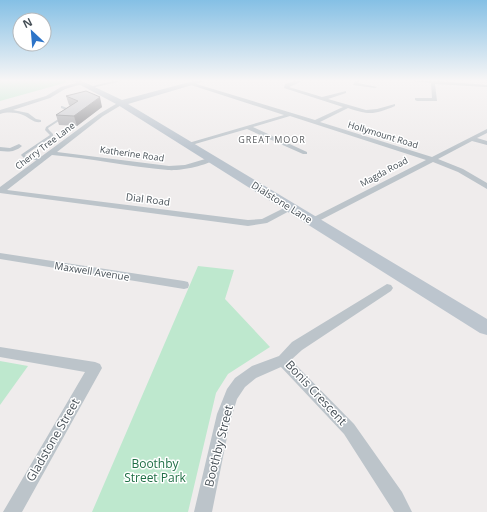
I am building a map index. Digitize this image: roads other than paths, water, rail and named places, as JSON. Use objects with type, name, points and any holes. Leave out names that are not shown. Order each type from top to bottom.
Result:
[{"type":"street","points":[[0,112],[26,104]]},
{"type":"street","name":"Cherry Tree Lane","points":[[0,191],[101,115],[120,104]]},
{"type":"street","name":"Dialstone Lane","points":[[122,104],[487,328]]},
{"type":"street","name":"Hollymount Road","points":[[255,104],[431,159],[463,172],[487,187]]},
{"type":"street","points":[[335,104],[371,112],[393,105]]},
{"type":"street","points":[[314,123],[346,107]]},
{"type":"street","points":[[6,110],[26,114],[34,120],[39,121]]},
{"type":"street","points":[[188,144],[289,115]]},
{"type":"street","points":[[248,127],[305,153]]},
{"type":"street","name":"Magda Road","points":[[313,221],[472,138],[487,132]]},
{"type":"street","points":[[472,138],[487,143]]},
{"type":"street","points":[[0,149],[11,150],[19,146]]},
{"type":"street","name":"Katherine Road","points":[[49,153],[77,155],[169,168],[186,167],[212,159]]},
{"type":"street","name":"Dial Road","points":[[0,191],[248,223],[264,221],[291,208]]},
{"type":"street","name":"Maxwell Avenue","points":[[0,256],[184,286]]},
{"type":"street","name":"Bonis Crescent","points":[[387,288],[297,346],[283,360],[349,429],[396,498],[403,512]]},
{"type":"street","name":"Gladstone Street","points":[[0,352],[95,368],[12,512]]},
{"type":"street","name":"Boothby Street","points":[[203,512],[228,403],[236,388],[245,378],[271,364],[283,360]]},
{"type":"lane","points":[[40,160],[25,157],[23,155],[52,135],[47,128],[70,113],[70,111],[62,107]]},
{"type":"district","name":"GREAT MOOR","points":[[272,140]]},
{"type":"park label","name":"Boothby Street Park","points":[[155,471]]}]
